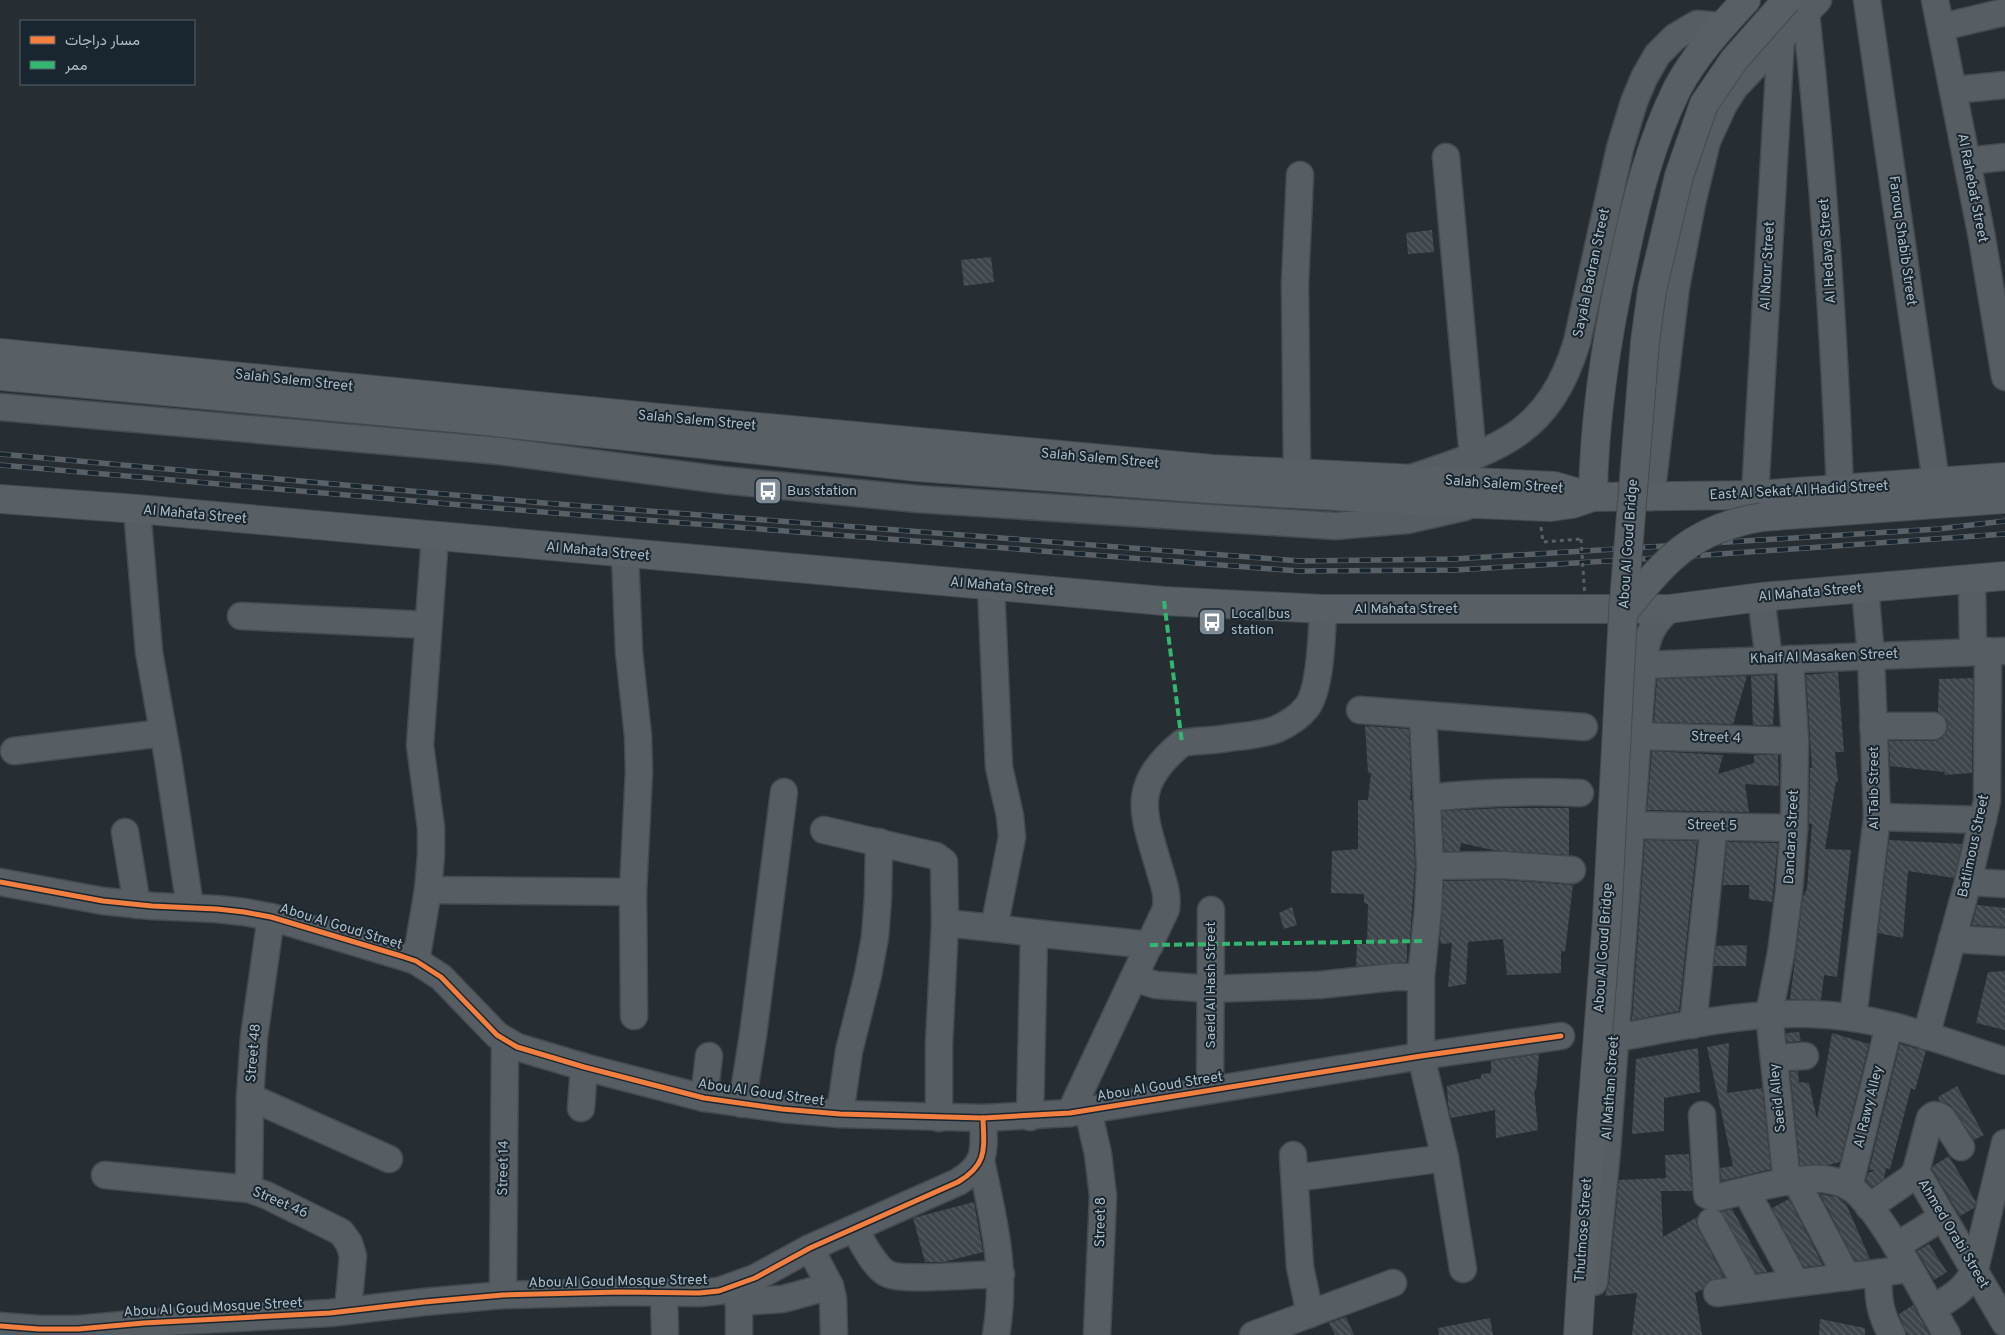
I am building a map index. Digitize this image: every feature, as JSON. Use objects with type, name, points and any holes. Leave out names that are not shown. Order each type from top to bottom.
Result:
[{"type":"main road","name":"Sayala Badran Street","points":[[1592,497],[1593,462],[1605,360],[1620,277],[1640,186],[1657,136],[1678,88],[1705,46],[1746,0]]},
{"type":"main road","name":"Abou Al Goud Bridge","points":[[1584,1125],[1610,567],[1625,366],[1632,312],[1642,259],[1663,171],[1681,116],[1689,98],[1707,68],[1765,0]]},
{"type":"main road","name":"Abou Al Goud Bridge","points":[[1584,1125],[1608,909],[1623,613],[1647,324],[1658,263],[1679,176],[1696,122],[1712,91],[1734,60],[1804,4]]},
{"type":"main road","name":"Salah Salem Street","points":[[0,352],[670,419],[1192,468],[1554,486],[1592,497]]},
{"type":"main road","name":"Salah Salem Street","points":[[0,376],[465,419],[917,467],[1210,489],[1477,504],[1550,507],[1572,504],[1592,497]]},
{"type":"main road","name":"East Al Sekat Al Hadid Street","points":[[1592,497],[1651,498],[1758,506],[1840,490],[2005,477]]},
{"type":"main road","name":"Al Mahata Street","points":[[0,499],[1164,601],[1323,609],[1669,609],[1760,597],[2005,576]]},
{"type":"main road","points":[[1623,613],[1656,571],[1674,554],[1694,540],[1732,523],[1758,506],[2005,499]]},
{"type":"main road","name":"Thutmose Street","points":[[1559,1335],[1584,1125]]},
{"type":"main road","name":"Thutmose Street","points":[[1578,1335],[1584,1125]]},
{"type":"street","name":"Farouq Shabib Street","points":[[1867,0],[1936,482]]},
{"type":"street","name":"Al Rahebat Street","points":[[1936,0],[1967,161],[1993,237],[2005,377]]},
{"type":"street","points":[[1651,498],[1676,287],[1692,202],[1707,141],[1718,116],[1736,87],[1781,38],[1804,4]]},
{"type":"street","name":"Al Hedaya Street","points":[[1804,4],[1819,131],[1828,251],[1840,490]]},
{"type":"street","points":[[1942,27],[2005,12]]},
{"type":"street","name":"Sayala Badran Street","points":[[1406,479],[1498,447],[1520,432],[1540,414],[1557,392],[1569,368],[1577,342],[1620,148],[1634,102],[1644,78],[1657,56],[1675,37],[1697,24],[1721,26]]},
{"type":"street","name":"Al Nour Street","points":[[1758,506],[1781,38]]},
{"type":"street","points":[[1954,90],[2005,85]]},
{"type":"street","points":[[1446,157],[1472,457]]},
{"type":"street","points":[[1967,161],[2005,157]]},
{"type":"street","points":[[1297,474],[1295,284],[1300,175]]},
{"type":"street","points":[[0,407],[500,451],[722,480],[918,499],[1335,526],[1407,520],[1477,504]]},
{"type":"street","points":[[137,510],[149,652],[190,907]]},
{"type":"street","points":[[416,961],[428,890],[432,828],[420,745],[435,537]]},
{"type":"street","points":[[625,554],[629,652],[638,736],[639,771],[633,892],[634,1016]]},
{"type":"street","name":"Batlimous Street","points":[[1926,1036],[1968,882],[1987,801],[1989,651],[1972,580]]},
{"type":"street","points":[[991,586],[999,767],[1010,816],[1012,837],[994,928]]},
{"type":"street","name":"Al Taib Street","points":[[1853,1018],[1877,817],[1871,656],[1865,588]]},
{"type":"street","name":"Dandara Street","points":[[1760,597],[1780,659],[1795,741],[1794,828],[1789,891],[1781,953],[1769,1014]]},
{"type":"street","points":[[1079,1111],[1167,902],[1167,893],[1148,827],[1144,795],[1148,783],[1156,770],[1182,743],[1223,739],[1275,730],[1289,723],[1302,712],[1308,706],[1314,694],[1321,645],[1323,609]]},
{"type":"street","name":"Al Mathan Street","points":[[1588,1335],[1607,1150],[1643,665],[1646,642],[1656,621],[1669,609]]},
{"type":"street","points":[[241,616],[428,625]]},
{"type":"street","name":"Khalf Al Masaken Street","points":[[1643,665],[1989,651]]},
{"type":"street","points":[[1360,710],[1423,717],[1463,718],[1584,728]]},
{"type":"street","points":[[1423,717],[1430,866],[1421,977],[1421,1056],[1445,1158],[1463,1269]]},
{"type":"street","points":[[1873,726],[1933,726]]},
{"type":"street","points":[[14,751],[163,734]]},
{"type":"street","name":"Street 4","points":[[1637,736],[1795,741]]},
{"type":"street","points":[[1427,798],[1524,791],[1580,793]]},
{"type":"street","points":[[742,1104],[753,1035],[784,792]]},
{"type":"street","points":[[1877,817],[1983,820]]},
{"type":"street","name":"Street 5","points":[[1630,825],[1794,828]]},
{"type":"street","points":[[1693,1025],[1714,826]]},
{"type":"street","points":[[824,830],[936,856],[944,862],[945,922],[939,1044],[939,1118]]},
{"type":"street","points":[[125,832],[137,905]]},
{"type":"street","points":[[840,1114],[849,1051],[864,992],[875,937],[878,897],[878,842]]},
{"type":"street","points":[[1430,866],[1503,865],[1572,870]]},
{"type":"street","name":"Abou Al Goud Street","points":[[0,882],[103,901],[137,905],[217,909],[270,917],[416,961],[441,978],[497,1035],[517,1047],[584,1067],[704,1098],[742,1104],[840,1114],[983,1118],[1079,1111],[1421,1056],[1561,1036]]},
{"type":"street","points":[[1968,882],[2005,884]]},
{"type":"street","points":[[428,890],[633,892]]},
{"type":"street","name":"Saeid Al Hash Street","points":[[1210,1090],[1211,910]]},
{"type":"street","name":"Street 48","points":[[249,1189],[250,1097],[254,1037],[270,917]]},
{"type":"street","points":[[945,922],[1150,945]]},
{"type":"street","points":[[1030,1116],[1034,933]]},
{"type":"street","points":[[1952,939],[2005,942]]},
{"type":"street","points":[[1134,978],[1163,986],[1211,989],[1319,985],[1394,977],[1421,977]]},
{"type":"street","points":[[1614,1038],[1769,1014],[1811,1014],[1853,1018],[1889,1026],[2005,1061]]},
{"type":"street","name":"Saeid Alley","points":[[1769,1014],[1792,1181]]},
{"type":"street","name":"Al Rawy Alley","points":[[1850,1187],[1889,1026]]},
{"type":"street","name":"Street 14","points":[[503,1295],[505,1041]]},
{"type":"street","points":[[704,1098],[709,1056]]},
{"type":"street","points":[[1774,1058],[1805,1056]]},
{"type":"street","points":[[581,1108],[584,1067]]},
{"type":"street","points":[[250,1097],[389,1159]]},
{"type":"street","name":"Street 8","points":[[1079,1111],[1098,1154],[1103,1196],[1097,1335]]},
{"type":"street","points":[[1702,1115],[1707,1195],[1714,1198],[1792,1181],[1823,1179],[1850,1187],[1870,1207],[1896,1246],[1947,1335]]},
{"type":"street","points":[[1870,1207],[1905,1183],[1916,1170],[1930,1118],[1934,1115],[1943,1119],[1961,1147]]},
{"type":"street","points":[[983,1118],[984,1146],[981,1161],[998,1238],[1001,1274],[999,1317],[996,1335]]},
{"type":"street","points":[[1932,1309],[1964,1289],[1975,1270],[2005,1143]]},
{"type":"street","points":[[1310,1314],[1300,1267],[1294,1167],[1445,1158]]},
{"type":"street","name":"Abou Al Goud Mosque Street","points":[[0,1326],[39,1329],[144,1329],[338,1319],[503,1295],[719,1291],[739,1294],[810,1248],[958,1182],[971,1174],[981,1161]]},
{"type":"street","name":"Ahmed Orabi Street","points":[[1916,1170],[2005,1323]]},
{"type":"street","name":"Street 46","points":[[105,1175],[249,1189],[266,1195],[341,1232],[349,1243],[353,1256],[338,1319]]},
{"type":"street","points":[[1792,1181],[1847,1277]]},
{"type":"street","points":[[1746,1191],[1796,1284]]},
{"type":"street","points":[[1896,1246],[1943,1217]]},
{"type":"street","points":[[1711,1222],[1748,1289]]},
{"type":"street","points":[[854,1229],[881,1269],[890,1275],[1001,1274]]},
{"type":"street","points":[[810,1248],[830,1286],[833,1299],[834,1335]]},
{"type":"street","points":[[1717,1293],[1909,1269]]},
{"type":"street","points":[[1879,1273],[1877,1291],[1880,1308],[1892,1335]]},
{"type":"street","points":[[1253,1335],[1393,1283]]},
{"type":"street","points":[[739,1335],[739,1294],[783,1300],[830,1286]]},
{"type":"street","points":[[664,1293],[665,1335]]},
{"type":"path","points":[[1543,542],[1581,539],[1585,598]]},
{"type":"building","points":[[1432,230],[1434,252],[1408,254],[1406,233]]},
{"type":"building","points":[[991,257],[994,282],[964,286],[961,260]]},
{"type":"building","points":[[1838,672],[1844,752],[1835,752],[1838,782],[1836,782],[1825,849],[1851,850],[1837,977],[1824,975],[1821,1000],[1790,999],[1803,897],[1807,889],[1812,824],[1809,824],[1810,768],[1812,768],[1806,675]]},
{"type":"building","points":[[1775,675],[1773,725],[1753,725],[1751,676]]},
{"type":"building","points":[[1747,676],[1733,724],[1654,722],[1657,679]]},
{"type":"building","points":[[1973,678],[1972,773],[1945,775],[1944,772],[1890,766],[1889,741],[1933,741],[1941,739],[1946,733],[1948,726],[1946,719],[1938,712],[1939,679]]},
{"type":"building","points":[[1365,726],[1409,729],[1410,800],[1412,800],[1415,866],[1410,939],[1407,939],[1407,962],[1356,966],[1357,944],[1367,944],[1368,904],[1364,903],[1364,894],[1331,893],[1332,851],[1358,849],[1358,800],[1368,800],[1371,773],[1368,773]]},
{"type":"building","points":[[1652,751],[1723,755],[1718,774],[1754,763],[1754,755],[1778,755],[1779,786],[1745,784],[1749,812],[1647,810]]},
{"type":"building","points":[[1504,808],[1569,808],[1569,855],[1493,850],[1461,843],[1460,851],[1444,851],[1442,811]]},
{"type":"building","points":[[1645,840],[1697,841],[1679,1011],[1632,1020]]},
{"type":"building","points":[[1889,840],[1962,844],[1954,878],[1908,871],[1903,938],[1878,933]]},
{"type":"building","points":[[1727,842],[1778,843],[1772,902],[1749,899],[1749,885],[1723,885]]},
{"type":"building","points":[[1503,880],[1573,885],[1565,952],[1561,951],[1561,973],[1507,975],[1503,939],[1468,942],[1466,984],[1448,987],[1452,943],[1441,944],[1440,940],[1444,881]]},
{"type":"building","points":[[1977,905],[2005,908],[2005,927],[1972,925]]},
{"type":"building","points":[[1292,907],[1297,925],[1284,929],[1279,913]]},
{"type":"building","points":[[1747,945],[1746,966],[1714,966],[1716,946]]},
{"type":"building","points":[[2005,971],[2005,1030],[1976,1023],[1988,972]]},
{"type":"building","points":[[1799,1032],[1801,1041],[1787,1042],[1786,1033]]},
{"type":"building","points":[[1832,1033],[1869,1044],[1840,1162],[1828,1165],[1800,1165],[1790,1072],[1798,1071],[1799,1082],[1809,1083],[1817,1119]]},
{"type":"building","points":[[1729,1043],[1727,1093],[1762,1088],[1771,1169],[1721,1181],[1720,1168],[1733,1166],[1707,1047]]},
{"type":"building","points":[[1900,1044],[1926,1051],[1915,1090],[1911,1088],[1890,1169],[1886,1168],[1884,1179],[1872,1187],[1866,1181],[1868,1173],[1875,1170],[1869,1170]]},
{"type":"building","points":[[1698,1048],[1700,1092],[1664,1098],[1664,1131],[1632,1134],[1636,1059]]},
{"type":"building","points":[[1539,1054],[1536,1090],[1534,1090],[1538,1130],[1496,1138],[1495,1110],[1451,1118],[1447,1086],[1481,1078],[1481,1074],[1491,1073],[1491,1061]]},
{"type":"building","points":[[1957,1086],[1984,1135],[1974,1140],[1955,1111],[1948,1104],[1940,1101],[1938,1097]]},
{"type":"building","points":[[1689,1154],[1692,1191],[1661,1191],[1663,1237],[1697,1217],[1698,1229],[1724,1277],[1708,1281],[1703,1289],[1695,1293],[1702,1335],[1632,1335],[1637,1293],[1605,1296],[1609,1283],[1619,1180],[1666,1178],[1665,1155]]},
{"type":"building","points":[[1949,1156],[1976,1202],[1974,1208],[1960,1216],[1932,1169],[1933,1166]]},
{"type":"building","points":[[1820,1194],[1837,1197],[1846,1204],[1870,1259],[1855,1261]]},
{"type":"building","points":[[1789,1199],[1823,1265],[1804,1267],[1772,1208]]},
{"type":"building","points":[[974,1202],[983,1252],[944,1262],[925,1262],[913,1218]]},
{"type":"building","points":[[1732,1209],[1767,1272],[1756,1273],[1721,1212]]},
{"type":"building","points":[[1929,1244],[1947,1272],[1934,1280],[1917,1251]]},
{"type":"building","points":[[1913,1305],[1930,1335],[1908,1335],[1906,1332],[1899,1314]]},
{"type":"building","points":[[1346,1317],[1354,1335],[1335,1335],[1329,1323]]},
{"type":"building","points":[[1490,1318],[1493,1335],[1439,1335],[1438,1328]]},
{"type":"building","points":[[1820,1319],[1865,1328],[1865,1335],[1819,1335]]},
{"type":"railway","points":[[0,454],[544,503],[1300,561],[1454,559],[1938,529],[2005,521]]},
{"type":"railway","points":[[0,465],[542,512],[1299,571],[1455,570],[1692,556],[2005,534]]},
{"type":"marked path","points":[[1164,601],[1182,743]]},
{"type":"marked path","points":[[1150,945],[1425,941]]},
{"type":"cycle path","points":[[0,882],[103,901],[152,906],[217,909],[271,917],[416,961],[441,977],[497,1035],[517,1047],[584,1067],[704,1098],[782,1109],[840,1114],[983,1118],[1070,1113],[1421,1056],[1561,1036]]},
{"type":"cycle path","points":[[0,1326],[78,1329],[144,1323],[330,1313],[503,1295],[621,1292],[699,1293],[719,1291],[755,1278],[810,1248],[958,1182],[975,1169],[982,1155],[984,1139],[983,1118]]},
{"type":"place","name":"Bus station","points":[[768,491]]},
{"type":"place","name":"Local bus station","points":[[1212,622]]}]
